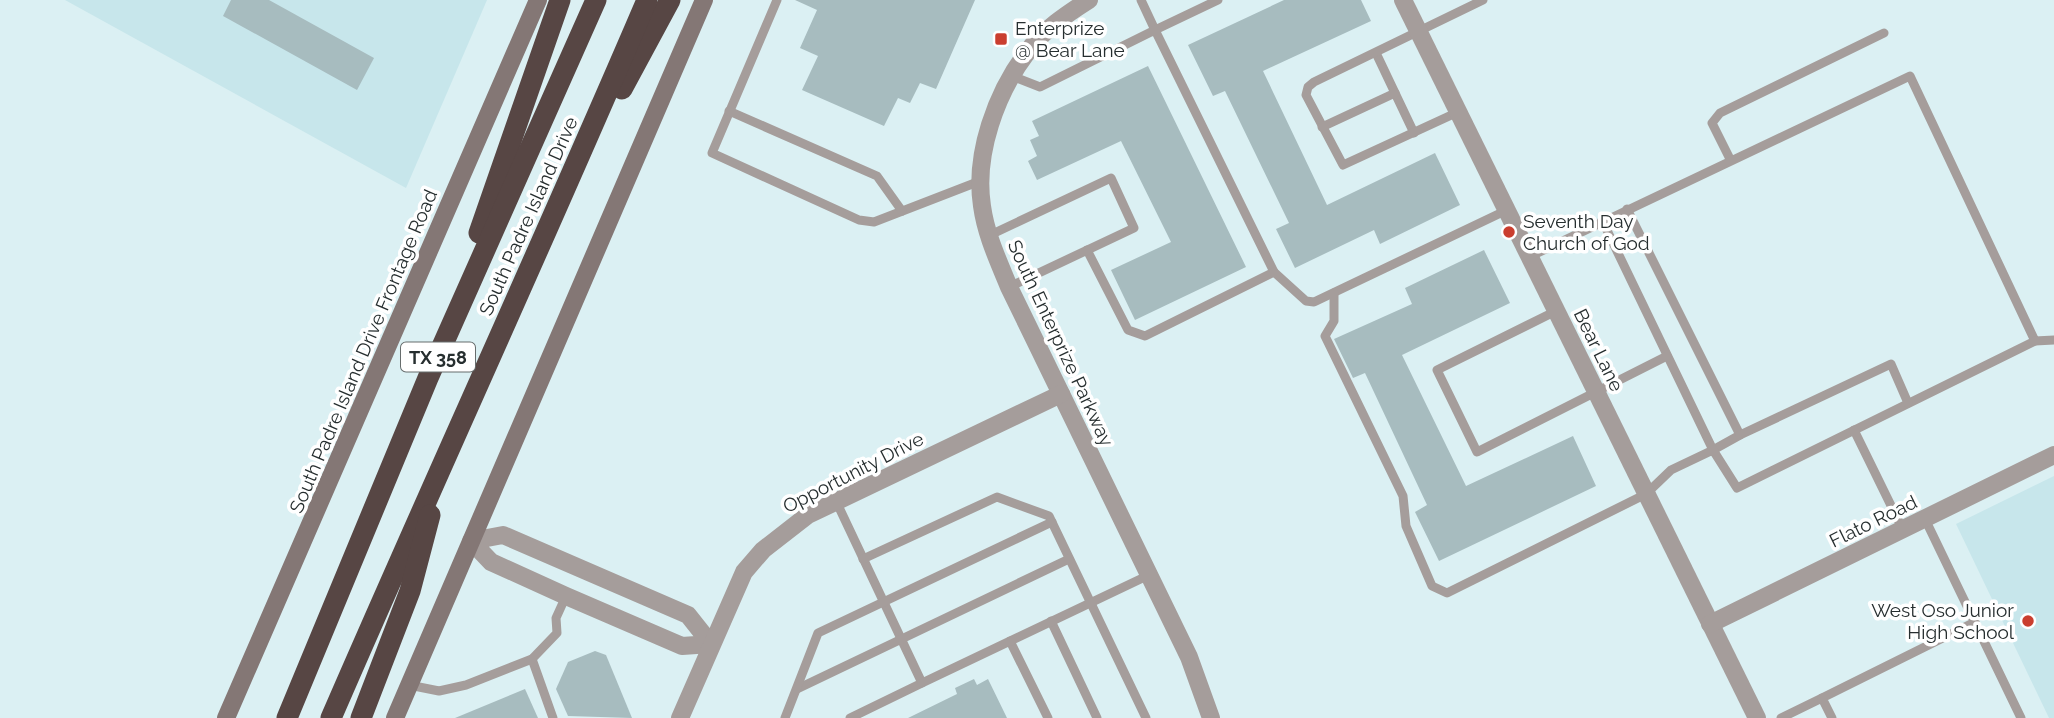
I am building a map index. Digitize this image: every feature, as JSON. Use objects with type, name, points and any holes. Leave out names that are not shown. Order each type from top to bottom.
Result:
[{"type":"highway","points":[[428,378],[560,0]]},
{"type":"highway","name":"South Padre Island Drive","points":[[287,718],[428,378],[596,0]]},
{"type":"highway","name":"South Padre Island Drive","points":[[331,718],[449,444],[564,195],[647,0]]},
{"type":"highway","points":[[564,195],[670,0]]},
{"type":"highway","points":[[360,718],[410,591],[449,444]]},
{"type":"highway","points":[[276,718],[318,647]]},
{"type":"main road","name":"South Padre Island Drive Frontage Road","points":[[226,718],[538,0]]},
{"type":"main road","points":[[395,718],[704,0]]},
{"type":"street","name":"Bear Lane","points":[[1403,0],[1757,718]]},
{"type":"street","name":"South Enterprize Parkway","points":[[1078,3],[1028,50],[1012,76],[989,129],[980,181],[988,236],[1009,287],[1202,688],[1211,718]]},
{"type":"street","name":"Opportunity Drive","points":[[680,718],[744,572],[763,550],[797,522],[836,501],[1061,394]]},
{"type":"street","name":"Flato Road","points":[[1710,624],[2054,455]]},
{"type":"street","points":[[471,541],[503,536],[614,583],[688,615],[711,644]]},
{"type":"street","points":[[471,541],[491,562],[682,646],[711,644]]},
{"type":"lane","points":[[776,0],[712,153],[859,220],[874,222],[980,181]]},
{"type":"lane","points":[[1141,0],[1274,272],[1306,301],[1314,302],[1334,293],[1507,210]]},
{"type":"lane","points":[[1012,76],[1040,87],[1218,0]]},
{"type":"lane","points":[[1458,112],[1343,164],[1306,95],[1308,87],[1483,0]]},
{"type":"lane","points":[[1730,159],[1712,123],[1720,113],[1884,33]]},
{"type":"lane","points":[[1376,53],[1414,133]]},
{"type":"lane","points":[[1529,257],[1730,159],[1910,76],[2035,341]]},
{"type":"lane","points":[[1322,127],[1395,93]]},
{"type":"lane","points":[[730,111],[877,176],[902,211]]},
{"type":"lane","points":[[988,236],[1111,178],[1134,228],[1009,287]]},
{"type":"lane","points":[[1627,209],[1740,435]]},
{"type":"lane","points":[[1602,220],[1713,450],[1737,488],[2035,341],[2054,340]]},
{"type":"lane","points":[[1087,250],[1128,330],[1145,336],[1274,272]]},
{"type":"lane","points":[[1334,293],[1334,321],[1325,336],[1403,496],[1406,526],[1432,586],[1447,593],[1646,495],[1671,470],[1891,364],[1908,403]]},
{"type":"lane","points":[[1556,311],[1437,370],[1477,452],[1667,356]]},
{"type":"lane","points":[[1854,430],[1903,530]]},
{"type":"lane","points":[[863,559],[997,497],[1049,516],[1146,718]]},
{"type":"lane","points":[[836,501],[922,683]]},
{"type":"lane","points":[[1925,519],[2021,718]]},
{"type":"lane","points":[[785,718],[818,633],[1052,522]]},
{"type":"lane","points":[[797,689],[1069,559]]},
{"type":"lane","points":[[850,718],[1149,575]]},
{"type":"lane","points":[[409,685],[439,691],[466,685],[532,659],[558,633],[556,618],[566,596]]},
{"type":"lane","points":[[1051,621],[1097,718]]},
{"type":"lane","points":[[1781,718],[1975,622]]},
{"type":"lane","points":[[1010,641],[1048,718]]},
{"type":"lane","points":[[532,659],[553,718]]},
{"type":"lane","points":[[1822,698],[1832,718]]},
{"type":"shaded area","points":[[65,0],[487,0],[406,188]]},
{"type":"shaded area","name":"West Oso Junior High School","points":[[2054,476],[2054,718],[2049,718],[1956,524]]},
{"type":"building","points":[[231,0],[269,0],[374,58],[357,90],[223,16]]},
{"type":"building","points":[[795,0],[975,0],[936,89],[920,83],[910,103],[898,98],[884,126],[802,90],[818,56],[800,48],[817,10]]},
{"type":"building","points":[[1284,0],[1361,0],[1371,21],[1263,71],[1327,205],[1435,153],[1460,205],[1380,244],[1374,230],[1295,268],[1276,229],[1289,223],[1225,91],[1213,96],[1188,45]]},
{"type":"building","points":[[1148,66],[1246,267],[1135,320],[1111,270],[1171,242],[1121,141],[1037,180],[1028,161],[1037,156],[1030,140],[1039,136],[1032,121]]},
{"type":"building","points":[[1484,250],[1510,303],[1402,355],[1466,486],[1573,436],[1596,486],[1439,561],[1415,512],[1427,505],[1365,373],[1353,378],[1334,339],[1412,304],[1405,288]]},
{"type":"building","points":[[595,651],[606,655],[632,718],[568,716],[556,689],[568,662]]},
{"type":"building","points":[[974,679],[977,685],[988,679],[1007,718],[908,718],[957,694],[955,688]]},
{"type":"building","points":[[525,689],[538,718],[455,718]]},
{"type":"place","name":"Enterprize @ Bear Lane","points":[[1001,39]]},
{"type":"place","name":"Seventh Day Church of God","points":[[1509,232]]},
{"type":"place","name":"West Oso Junior High School","points":[[2028,621]]}]
